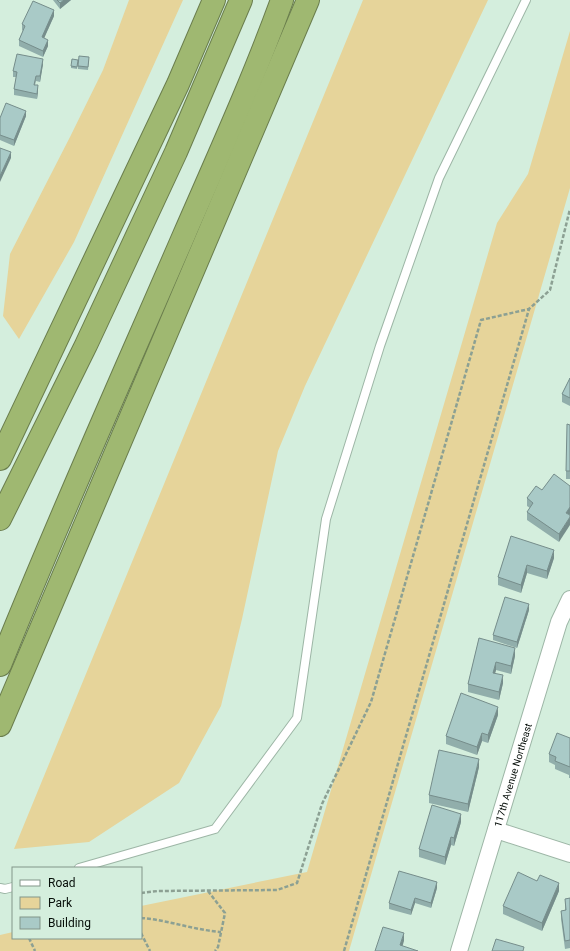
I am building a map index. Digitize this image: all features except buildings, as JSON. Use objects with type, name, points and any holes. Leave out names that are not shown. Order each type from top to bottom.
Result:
[{"type":"highway","points":[[0,459],[178,84],[214,0]]},
{"type":"highway","points":[[0,519],[86,345],[172,160],[241,0]]},
{"type":"highway","points":[[0,665],[30,589],[222,148],[266,43],[282,0]]},
{"type":"highway","points":[[0,725],[139,401],[308,0]]},
{"type":"street","name":"117th Avenue Northeast","points":[[459,951],[559,622],[570,600]]},
{"type":"street","points":[[496,830],[570,854]]},
{"type":"lane","points":[[82,867],[215,829],[297,718],[326,519],[375,361],[440,178],[526,0]]},
{"type":"lane","points":[[0,888],[5,889],[12,887]]},
{"type":"path","points":[[142,893],[158,891],[277,890],[297,883],[322,804],[371,702],[481,320],[529,309],[550,290],[570,209]]},
{"type":"path","points":[[344,951],[529,309]]},
{"type":"path","points":[[207,890],[225,913],[218,946],[214,951]]},
{"type":"path","points":[[142,918],[158,919],[205,931],[221,932]]},
{"type":"path","points":[[142,935],[150,951]]},
{"type":"path","points":[[30,939],[35,951]]},
{"type":"green space","points":[[129,0],[183,0],[74,242],[19,339],[3,316],[10,254],[103,70]]},
{"type":"green space","points":[[363,0],[488,0],[305,386],[278,451],[242,619],[221,706],[179,783],[89,842],[14,849]]},
{"type":"green space","points":[[570,31],[570,188],[349,951],[0,951],[0,935],[12,932],[12,939],[142,939],[142,906],[307,872],[497,223],[528,174]]}]
